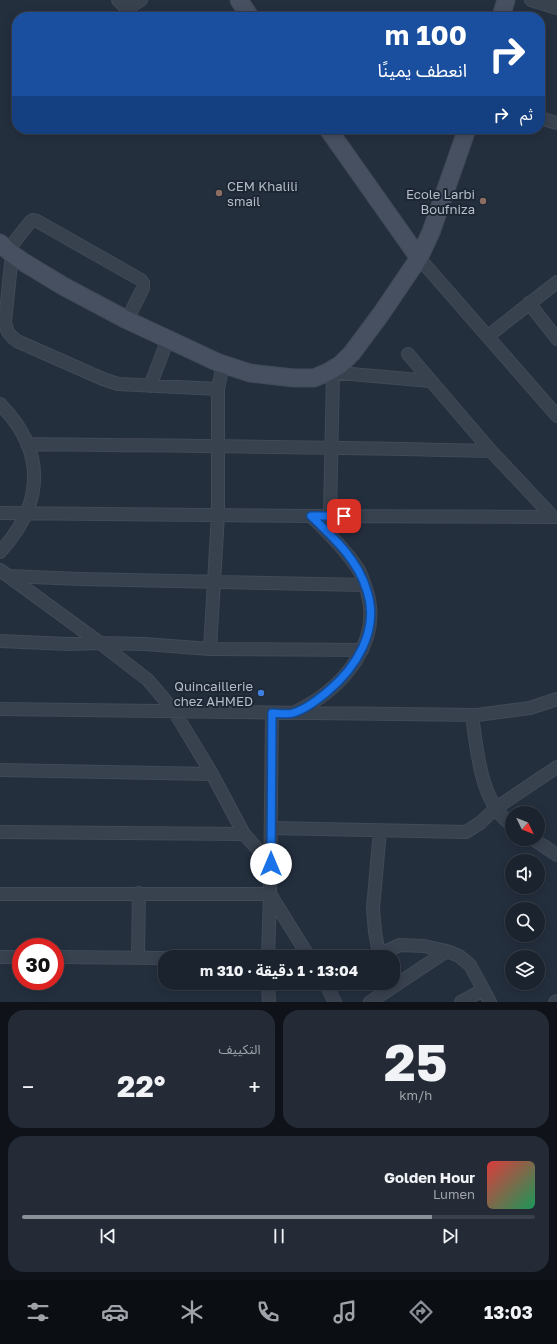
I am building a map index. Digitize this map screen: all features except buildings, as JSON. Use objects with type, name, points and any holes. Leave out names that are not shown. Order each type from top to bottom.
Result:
[{"type":"main road","points":[[239,0],[247,12]]},
{"type":"main road","points":[[502,12],[506,0]]},
{"type":"main road","points":[[332,134],[419,258]]},
{"type":"main road","points":[[6,249],[63,286],[127,320],[223,364],[250,372],[294,378],[314,378],[330,372],[340,365],[352,353],[381,314],[419,258],[431,232],[464,134]]},
{"type":"street","points":[[118,0],[125,7],[141,0]]},
{"type":"street","points":[[531,0],[557,8]]},
{"type":"street","points":[[545,119],[556,121]]},
{"type":"street","points":[[127,320],[142,288],[143,283],[141,280],[38,221],[33,220],[30,222],[6,249],[6,331],[4,335],[103,379],[118,384],[218,389]]},
{"type":"street","points":[[419,258],[557,416]]},
{"type":"street","points":[[488,336],[557,282]]},
{"type":"street","points":[[529,303],[557,339]]},
{"type":"street","points":[[150,386],[168,339]]},
{"type":"street","points":[[408,354],[491,451],[555,517]]},
{"type":"street","points":[[210,649],[218,515],[218,389],[223,364]]},
{"type":"street","points":[[330,516],[330,372],[431,381]]},
{"type":"street","points":[[0,404],[22,431],[31,452],[34,472],[34,494],[27,513],[23,522],[10,541],[0,552]]},
{"type":"street","points":[[27,444],[331,447],[491,451]]},
{"type":"street","points":[[0,513],[555,517]]},
{"type":"street","points":[[292,713],[308,706],[318,699],[337,684],[350,668],[362,650],[369,628],[371,610],[368,592],[359,570],[345,551],[311,516]]},
{"type":"street","points":[[4,573],[80,580],[365,586]]},
{"type":"street","points":[[4,573],[148,680],[174,710],[212,774],[244,834],[271,864]]},
{"type":"street","points":[[0,641],[68,644],[145,644],[210,649],[362,650]]},
{"type":"street","points":[[0,709],[174,710],[272,713],[472,715],[530,708],[557,699]]},
{"type":"street","points":[[268,950],[271,864],[272,713]]},
{"type":"street","points":[[472,715],[479,760],[487,789],[496,808],[505,819]]},
{"type":"street","points":[[0,770],[212,774]]},
{"type":"street","points":[[271,828],[466,832],[480,823],[496,808],[556,770]]},
{"type":"street","points":[[376,950],[373,908],[380,831]]},
{"type":"street","points":[[0,832],[244,834]]},
{"type":"street","points":[[544,846],[557,855]]},
{"type":"street","points":[[138,958],[139,893]]},
{"type":"street","points":[[0,894],[270,894]]},
{"type":"street","points":[[270,894],[305,950]]},
{"type":"street","points":[[388,950],[400,945],[424,946],[447,951],[459,956],[470,965],[490,1002]]},
{"type":"street","points":[[370,1002],[447,951]]},
{"type":"street","points":[[0,957],[12,957]]},
{"type":"street","points":[[64,957],[158,958]]},
{"type":"street","points":[[268,990],[269,1002]]},
{"type":"street","points":[[329,990],[335,1002]]},
{"type":"street","points":[[461,1002],[483,990]]},
{"type":"place","name":"CEM Khalili smail","points":[[219,193]]},
{"type":"place","name":"Ecole Larbi Boufniza","points":[[483,201]]},
{"type":"place","name":"Quincaillerie chez AHMED","points":[[261,693]]},
{"type":"route","points":[[271,864],[272,713],[292,713],[308,706],[337,684],[362,650],[369,628],[371,610],[368,592],[359,570],[345,551],[311,516],[344,516]]}]
